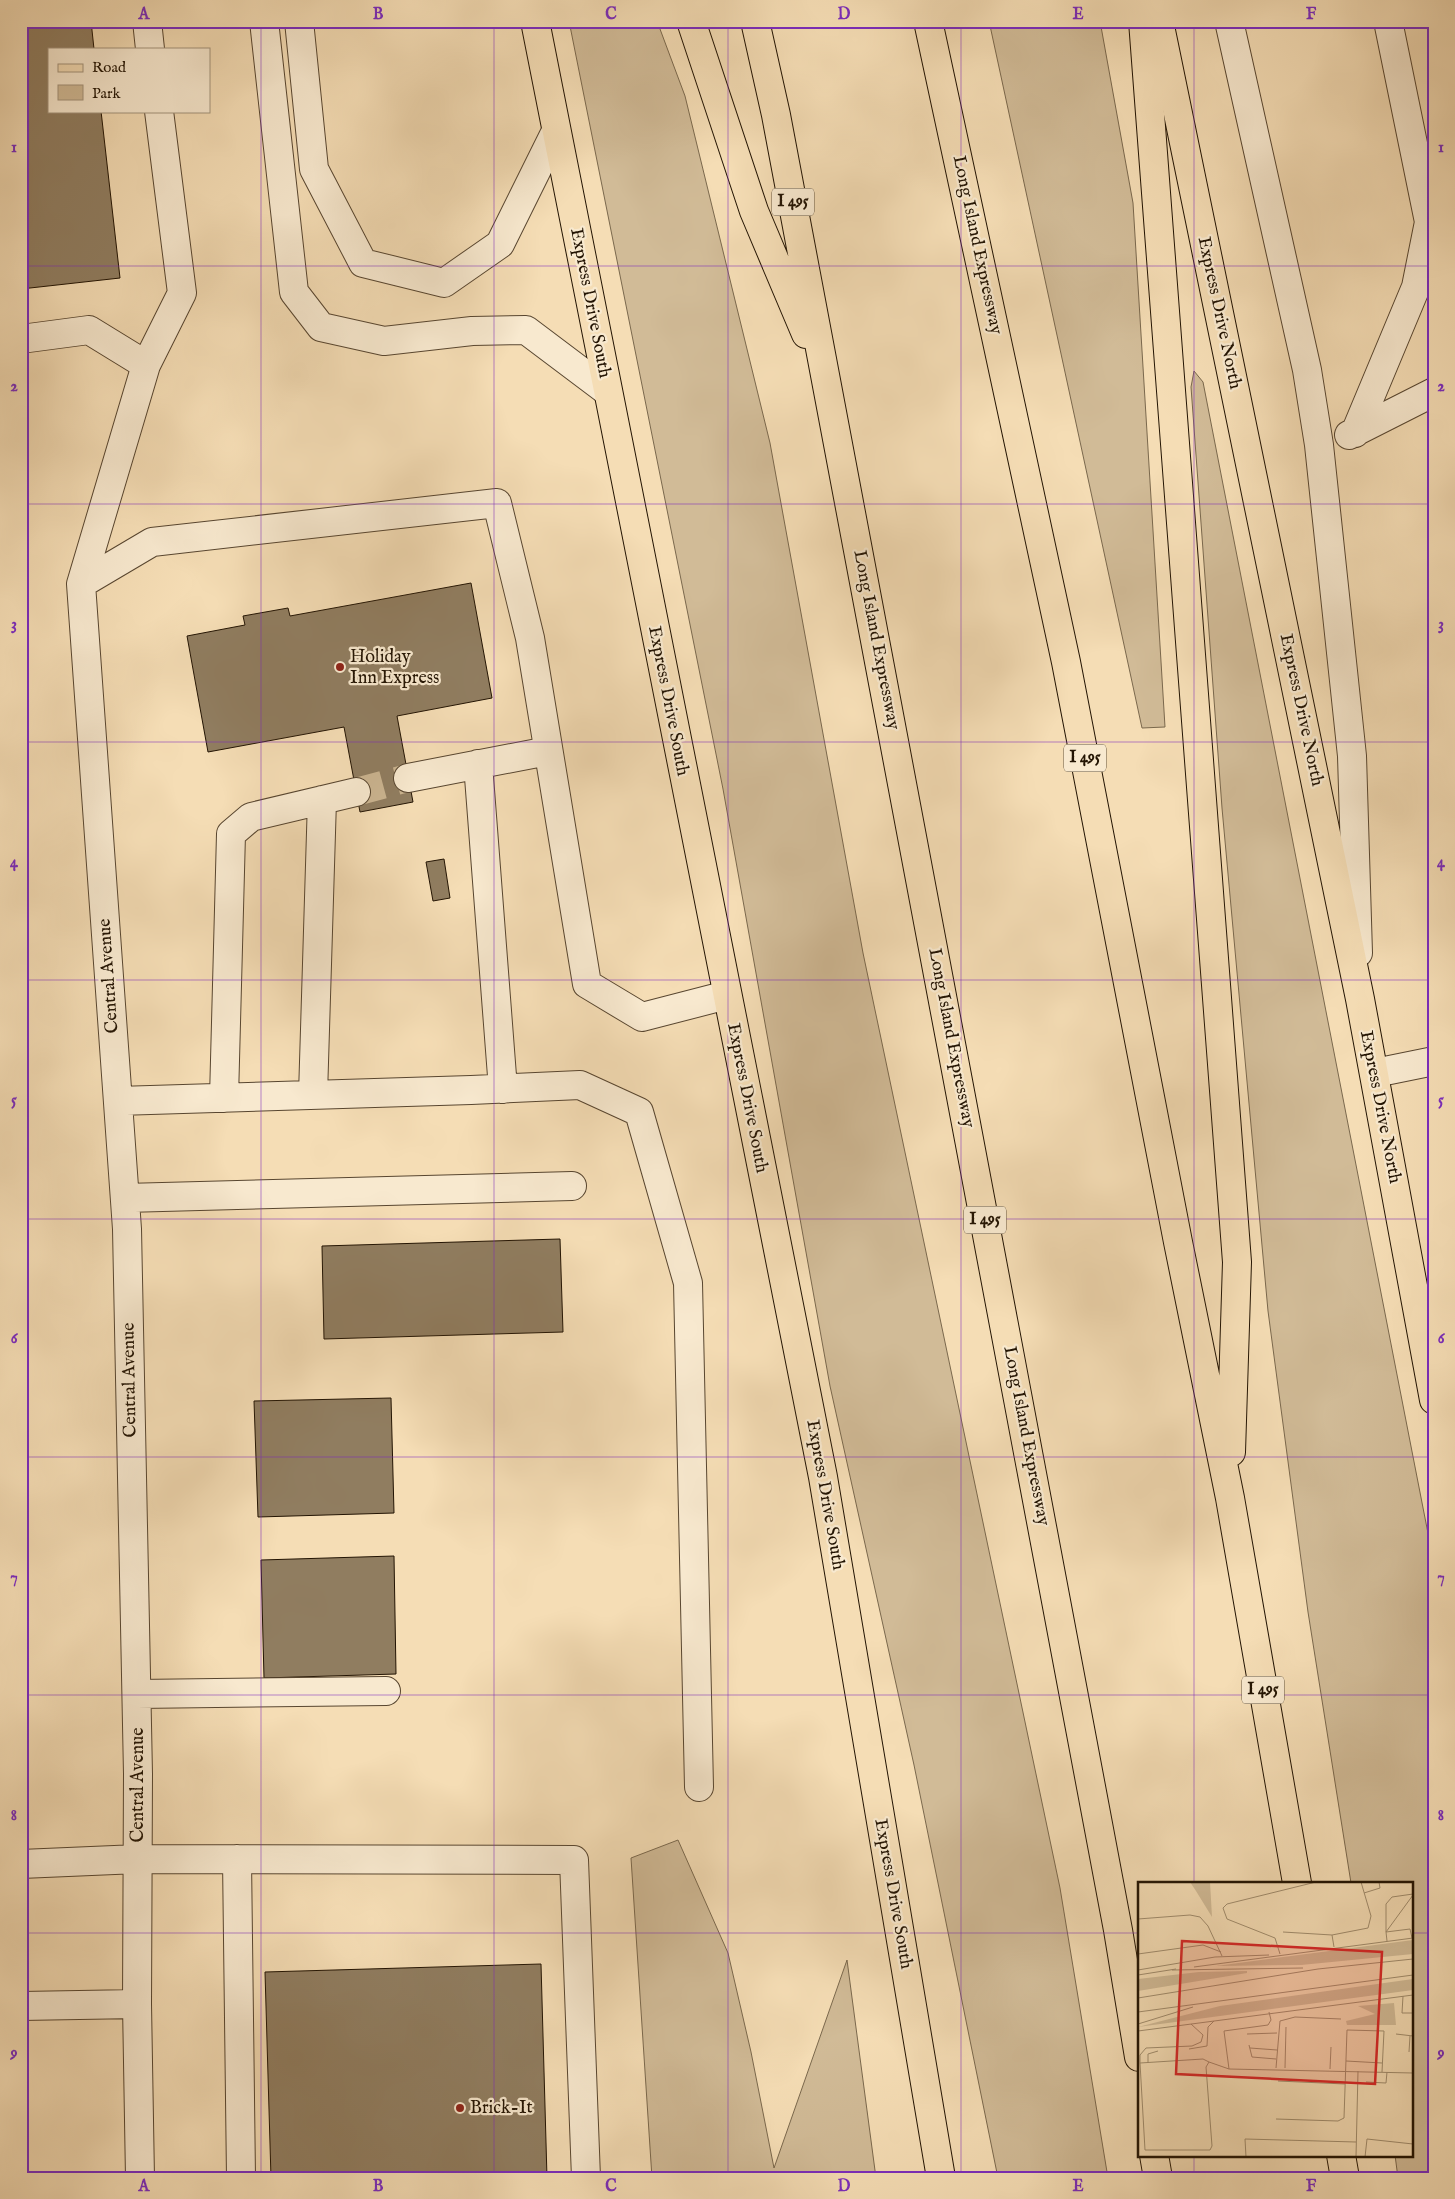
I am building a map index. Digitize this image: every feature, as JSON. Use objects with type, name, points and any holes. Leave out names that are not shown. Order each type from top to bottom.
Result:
[{"type":"main road","name":"Express Drive South","points":[[534,21],[823,1477],[941,2178]]},
{"type":"main road","points":[[690,21],[754,211],[827,384]]},
{"type":"main road","name":"Long Island Expressway","points":[[755,21],[776,115],[827,384],[1118,1930],[1138,2051]]},
{"type":"main road","name":"Long Island Expressway","points":[[928,21],[1066,662],[1178,1242],[1230,1498],[1296,1882]]},
{"type":"main road","points":[[1143,21],[1237,1262],[1230,1498]]},
{"type":"main road","name":"Express Drive North","points":[[1160,21],[1375,1074],[1434,1400]]},
{"type":"main road","points":[[1154,2156],[1158,2178]]},
{"type":"main road","points":[[1341,2156],[1345,2178]]},
{"type":"street","points":[[147,21],[150,48]]},
{"type":"street","points":[[264,21],[294,292],[321,327],[384,341],[472,331],[526,330],[607,392]]},
{"type":"street","points":[[299,21],[314,169],[363,263],[444,283],[500,244],[556,131]]},
{"type":"street","points":[[1229,21],[1307,370],[1319,445],[1352,756],[1360,999]]},
{"type":"street","points":[[1355,433],[1416,287],[1429,222],[1388,21]]},
{"type":"street","points":[[81,584],[146,365],[182,293],[159,112]]},
{"type":"street","points":[[21,339],[89,330],[146,365]]},
{"type":"street","points":[[1319,445],[1355,433],[1434,392]]},
{"type":"street","points":[[81,584],[152,542],[497,503],[530,638],[587,984],[642,1017],[727,995]]},
{"type":"street","name":"Central Avenue","points":[[81,584],[125,1198],[137,1694],[137,2004],[140,2178]]},
{"type":"street","points":[[408,778],[548,751]]},
{"type":"street","points":[[478,764],[503,1088]]},
{"type":"street","points":[[224,1098],[231,834],[251,817],[356,792]]},
{"type":"street","points":[[313,1095],[322,800]]},
{"type":"street","points":[[1375,1074],[1434,1061]]},
{"type":"street","points":[[118,1101],[580,1084],[639,1112],[688,1282],[698,1787]]},
{"type":"street","points":[[125,1198],[572,1186]]},
{"type":"street","points":[[137,1694],[386,1691]]},
{"type":"street","points":[[21,1864],[138,1859],[574,1860],[586,2178]]},
{"type":"street","points":[[237,1860],[241,2178]]},
{"type":"street","points":[[21,2006],[137,2004]]},
{"type":"green space","points":[[569,21],[657,21],[685,96],[770,443],[863,953],[1060,1888],[1108,2178],[998,2178],[914,1765],[830,1386],[723,789]]},
{"type":"green space","points":[[989,21],[1100,21],[1133,203],[1165,727],[1142,728]]},
{"type":"green space","points":[[1194,371],[1203,382],[1434,1564],[1434,2178],[1398,2178],[1395,2156],[1412,2156],[1412,1882],[1351,1882],[1308,1612],[1268,1311],[1222,808],[1191,387]]},
{"type":"green space","points":[[678,1840],[728,1953],[751,2052],[774,2168],[847,1960],[876,2178],[652,2178],[631,1858]]},
{"type":"building","points":[[21,21],[91,21],[94,48],[48,48],[48,112],[101,112],[120,278],[21,289]]},
{"type":"building","name":"Holiday Inn Express","points":[[471,583],[492,698],[397,716],[413,802],[360,812],[344,727],[208,752],[187,636],[245,625],[243,616],[288,608],[290,616]]},
{"type":"building","points":[[444,859],[450,898],[433,901],[426,862]]},
{"type":"building","points":[[560,1239],[563,1332],[324,1339],[322,1246]]},
{"type":"building","points":[[391,1398],[394,1513],[258,1517],[254,1401]]},
{"type":"building","points":[[394,1556],[396,1674],[264,1678],[261,1560]]},
{"type":"building","points":[[541,1964],[547,2178],[271,2178],[265,1972]]},
{"type":"tunnel","points":[[356,792],[408,778]]},
{"type":"place","name":"Holiday Inn Express","points":[[340,667]]},
{"type":"place","name":"Brick-It","points":[[460,2108]]}]
